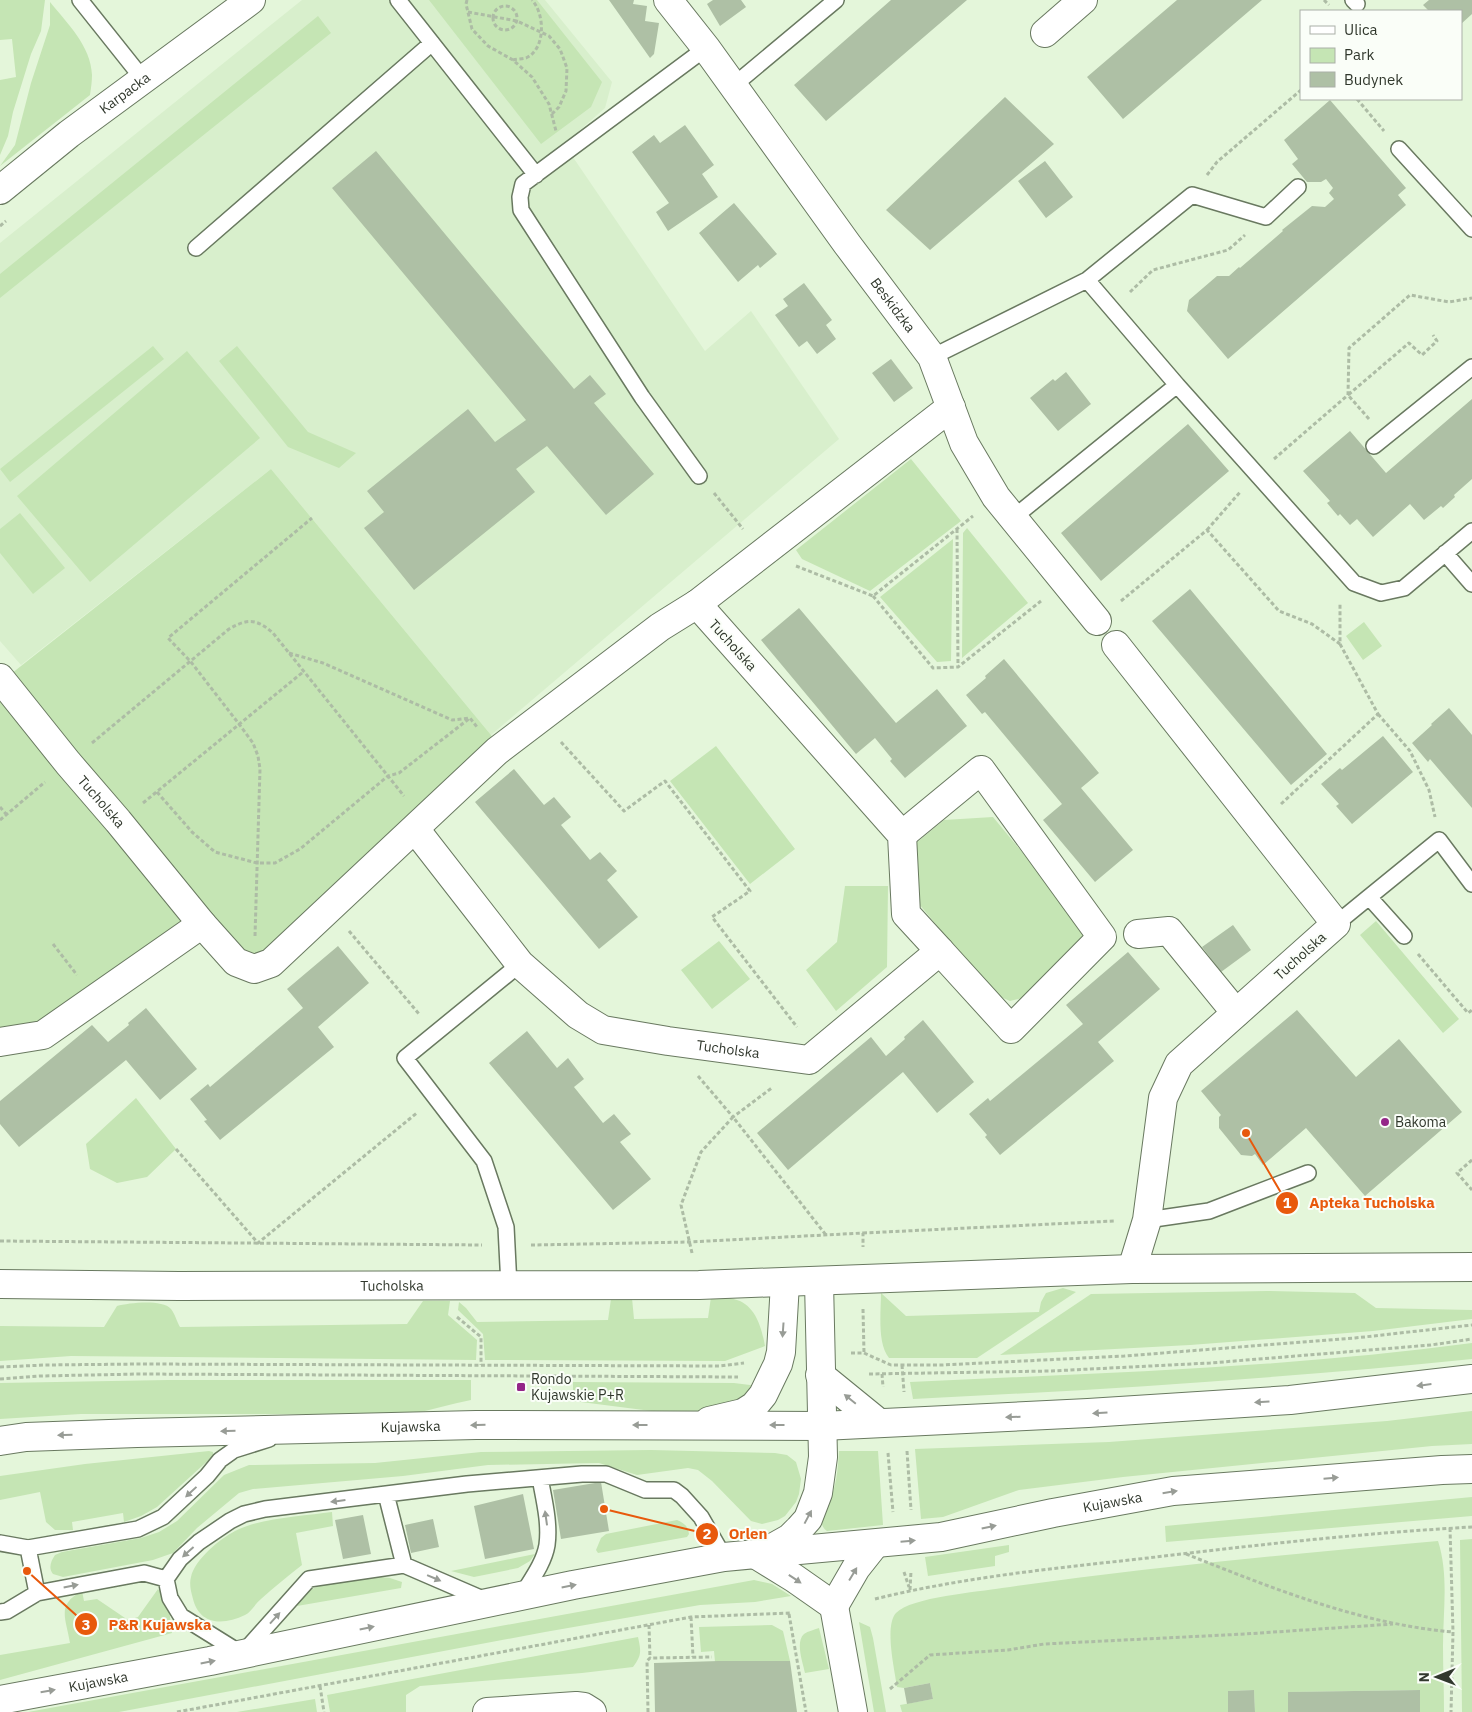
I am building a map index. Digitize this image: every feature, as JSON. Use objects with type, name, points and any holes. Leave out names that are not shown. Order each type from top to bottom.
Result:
[{"type":"street","name":"Karpacka","points":[[0,190],[70,134],[251,0]]},
{"type":"street","name":"Beskidzka","points":[[668,0],[706,48],[847,244],[932,357],[964,443],[1005,507],[1097,621]]},
{"type":"street","points":[[1044,32],[1083,0]]},
{"type":"street","name":"Tucholska","points":[[0,678],[202,924],[236,962],[254,969],[271,963],[497,751],[660,627],[697,604],[951,407]]},
{"type":"street","name":"Tucholska","points":[[697,604],[902,835]]},
{"type":"street","name":"Tucholska","points":[[1116,644],[1336,924],[1179,1064],[1163,1098],[1147,1220],[1132,1270]]},
{"type":"street","points":[[982,770],[1102,936],[1011,1029],[906,914],[902,835],[982,770]]},
{"type":"street","name":"Tucholska","points":[[414,829],[520,964],[578,1015],[603,1030],[668,1041],[809,1060],[817,1054]]},
{"type":"street","points":[[0,1042],[43,1036],[202,924]]},
{"type":"street","points":[[1138,934],[1169,931],[1236,1013]]},
{"type":"street","points":[[817,1054],[940,951]]},
{"type":"street","name":"Tucholska","points":[[0,1284],[179,1286],[699,1285],[1132,1270],[1472,1267]]},
{"type":"street","points":[[819,1282],[822,1426]]},
{"type":"street","points":[[689,1425],[743,1413],[754,1406],[763,1395],[777,1364],[785,1283]]},
{"type":"street","points":[[820,1364],[890,1422]]},
{"type":"street","name":"Kujawska","points":[[0,1441],[26,1437],[476,1425],[822,1426],[1088,1413],[1290,1400],[1472,1379]]},
{"type":"street","name":"Kujawska","points":[[755,1554],[774,1547],[790,1538],[808,1519],[818,1492],[823,1457],[822,1426]]},
{"type":"street","name":"Kujawska","points":[[0,1700],[242,1654],[522,1595],[724,1557],[941,1537],[1053,1513],[1174,1491],[1472,1469]]},
{"type":"street","points":[[853,1712],[834,1606],[856,1568],[894,1542]]},
{"type":"street","points":[[755,1554],[834,1606]]},
{"type":"street","points":[[487,1712],[576,1706],[584,1707],[592,1712]]},
{"type":"lane","points":[[80,0],[143,79]]},
{"type":"lane","points":[[398,0],[536,174]]},
{"type":"lane","points":[[733,86],[836,0]]},
{"type":"lane","points":[[196,248],[432,43]]},
{"type":"lane","points":[[700,476],[642,397],[522,210],[520,197],[523,184],[706,48]]},
{"type":"lane","points":[[1399,148],[1472,229]]},
{"type":"lane","points":[[932,357],[1087,280],[1192,195],[1266,217],[1298,187]]},
{"type":"lane","points":[[1087,280],[1177,385],[1354,583],[1381,593],[1404,588],[1472,531]]},
{"type":"lane","points":[[1380,441],[1472,367]]},
{"type":"lane","points":[[1005,507],[1177,385]]},
{"type":"lane","points":[[1446,553],[1472,584]]},
{"type":"lane","points":[[1336,924],[1440,840],[1472,884]]},
{"type":"lane","points":[[1370,897],[1404,936]]},
{"type":"lane","points":[[509,1286],[506,1227],[484,1161],[405,1058],[520,964]]},
{"type":"lane","points":[[1147,1220],[1209,1211],[1308,1173]]},
{"type":"lane","points":[[0,1543],[28,1548],[138,1529],[164,1517],[207,1476],[220,1460],[234,1450],[307,1429]]},
{"type":"lane","points":[[489,1602],[404,1565],[309,1579],[242,1654],[181,1616],[170,1598],[166,1579],[180,1559],[199,1542],[244,1514],[467,1484],[582,1474],[606,1474],[645,1490],[674,1490],[701,1517],[724,1557]]},
{"type":"lane","points":[[522,1595],[539,1567],[546,1547],[548,1528],[540,1478]]},
{"type":"lane","points":[[386,1494],[404,1565]]},
{"type":"lane","points":[[28,1548],[37,1593]]},
{"type":"lane","points":[[0,1612],[7,1611],[37,1593],[144,1574],[166,1579]]},
{"type":"path","points":[[467,0],[466,4],[472,29],[488,46],[513,60],[532,77],[549,104],[561,156]]},
{"type":"path","points":[[513,60],[526,58],[534,52],[540,40],[541,24],[537,5],[532,0]]},
{"type":"path","points":[[506,6],[514,10],[516,21],[512,28],[500,30],[494,24],[493,16],[495,9],[506,6]]},
{"type":"path","points":[[468,12],[516,21],[549,36],[560,49],[567,68],[566,90],[559,107],[552,114]]},
{"type":"path","points":[[1192,195],[1217,162],[1300,91]]},
{"type":"path","points":[[1358,100],[1399,148]]},
{"type":"path","points":[[1112,310],[1153,270],[1228,250],[1266,217]]},
{"type":"path","points":[[1380,441],[1348,395],[1349,348],[1410,295],[1449,302],[1472,298]]},
{"type":"path","points":[[1097,621],[1207,530],[1256,474],[1409,343],[1422,355],[1437,341],[1433,335]]},
{"type":"path","points":[[700,476],[763,553],[873,596],[933,668],[958,667],[1035,606],[1064,580]]},
{"type":"path","points":[[873,596],[957,529],[1005,507]]},
{"type":"path","points":[[255,934],[260,769],[258,756],[253,743],[239,724],[191,662],[168,638],[312,518]]},
{"type":"path","points":[[957,529],[958,667]]},
{"type":"path","points":[[1207,530],[1279,611],[1312,624],[1340,644],[1378,714],[1410,751],[1429,790],[1440,840]]},
{"type":"path","points":[[1340,567],[1340,644]]},
{"type":"path","points":[[104,733],[229,629],[239,623],[251,621],[268,629],[405,797]]},
{"type":"path","points":[[288,653],[323,663],[452,720],[470,718]]},
{"type":"path","points":[[148,799],[303,672]]},
{"type":"path","points":[[1259,824],[1378,714]]},
{"type":"path","points":[[470,718],[497,751]]},
{"type":"path","points":[[157,792],[192,832],[215,852],[257,862],[275,863],[300,848],[388,776],[399,773],[470,718]]},
{"type":"path","points":[[540,719],[624,811],[665,781],[750,891],[712,917],[817,1054]]},
{"type":"path","points":[[0,820],[68,763]]},
{"type":"path","points":[[0,807],[7,815]]},
{"type":"path","points":[[330,908],[435,1034]]},
{"type":"path","points":[[1404,936],[1468,1013],[1472,1010]]},
{"type":"path","points":[[53,944],[96,998]]},
{"type":"path","points":[[176,1149],[258,1243],[436,1098]]},
{"type":"path","points":[[699,1285],[681,1205],[701,1152],[733,1117],[827,1235]]},
{"type":"path","points":[[1472,1160],[1457,1173],[1472,1190]]},
{"type":"path","points":[[863,1234],[1147,1220]]},
{"type":"path","points":[[453,1286],[452,1312],[481,1338],[480,1365]]},
{"type":"path","points":[[820,1364],[864,1353],[891,1365],[1124,1356],[1355,1338],[1472,1325]]},
{"type":"path","points":[[820,1364],[882,1374],[1051,1371],[1210,1363],[1431,1345],[1472,1339]]},
{"type":"path","points":[[0,1367],[140,1364],[726,1366],[746,1362],[777,1364]]},
{"type":"path","points":[[0,1379],[40,1376],[140,1374],[700,1378],[777,1364]]},
{"type":"path","points":[[902,1365],[903,1374],[890,1422],[894,1542],[910,1590]]},
{"type":"path","points":[[882,1374],[890,1422],[894,1542],[910,1590]]},
{"type":"path","points":[[867,1600],[910,1590],[1043,1570],[1184,1553],[1472,1527]]},
{"type":"path","points":[[1450,1528],[1453,1632],[1451,1712]]},
{"type":"path","points":[[1184,1553],[1278,1590],[1393,1624],[1424,1630],[1453,1632]]},
{"type":"path","points":[[177,1712],[201,1710],[691,1617],[796,1612]]},
{"type":"path","points":[[789,1613],[806,1712]]},
{"type":"path","points":[[691,1617],[693,1657]]},
{"type":"path","points":[[890,1689],[930,1655],[1008,1650],[1044,1644],[1245,1634],[1393,1624]]},
{"type":"path","points":[[648,1712],[647,1661],[650,1658],[649,1625]]},
{"type":"path","points":[[650,1658],[712,1657]]},
{"type":"path","points":[[320,1686],[324,1712]]},
{"type":"shaded area","points":[[302,0],[545,0],[612,82],[605,108],[564,144],[705,351],[751,311],[839,439],[491,735],[271,469],[21,665],[0,641],[0,243]]},
{"type":"green space","points":[[0,0],[45,0],[41,31],[31,54],[13,112],[8,136],[0,155],[0,80],[16,77],[12,39],[0,40]]},
{"type":"green space","points":[[429,0],[537,0],[602,82],[591,107],[541,144]]},
{"type":"green space","points":[[50,2],[77,36],[87,54],[91,64],[92,75],[90,95],[0,166],[15,145],[31,83],[50,25]]},
{"type":"green space","points":[[318,16],[331,33],[0,298],[0,274]]},
{"type":"green space","points":[[153,346],[164,359],[10,482],[0,469]]},
{"type":"green space","points":[[237,346],[308,432],[356,453],[339,468],[288,447],[219,361]]},
{"type":"green space","points":[[187,351],[260,438],[90,582],[17,496]]},
{"type":"green space","points":[[911,459],[961,521],[870,591],[802,559],[796,550]]},
{"type":"green space","points":[[271,469],[491,735],[497,751],[254,969],[201,925],[43,1035],[0,1042],[0,678],[2,681]]},
{"type":"green space","points":[[20,513],[65,568],[33,594],[0,553],[0,529]]},
{"type":"green space","points":[[967,528],[1028,603],[962,658],[963,533]]},
{"type":"green space","points":[[953,539],[951,661],[937,662],[880,597]]},
{"type":"green space","points":[[1364,622],[1382,646],[1363,660],[1346,636]]},
{"type":"green space","points":[[716,746],[795,849],[750,884],[670,781]]},
{"type":"green space","points":[[993,817],[1084,927],[1084,947],[1027,997],[1010,1001],[994,994],[919,904],[915,844],[944,820]]},
{"type":"green space","points":[[845,886],[888,886],[887,967],[836,1011],[806,970],[837,942]]},
{"type":"green space","points":[[1376,921],[1459,1019],[1443,1033],[1360,935]]},
{"type":"green space","points":[[719,941],[750,979],[712,1009],[681,970]]},
{"type":"green space","points":[[136,1098],[176,1149],[147,1177],[117,1183],[90,1169],[86,1144]]},
{"type":"green space","points":[[1063,1288],[1076,1292],[977,1358],[889,1358],[885,1352],[880,1327],[881,1293],[906,1316],[1039,1312],[1041,1302],[1046,1293]]},
{"type":"green space","points":[[1267,1291],[1355,1293],[1376,1308],[1472,1310],[1472,1319],[1373,1331],[1190,1345],[1000,1355],[1091,1294]]},
{"type":"green space","points":[[724,1296],[740,1301],[751,1309],[758,1320],[765,1346],[725,1361],[485,1360],[483,1334],[458,1310],[459,1302],[477,1322],[608,1320],[611,1299],[632,1298],[634,1319],[708,1318],[711,1297]]},
{"type":"green space","points":[[423,1301],[450,1301],[448,1315],[477,1340],[476,1360],[71,1356],[0,1361],[0,1326],[104,1327],[117,1306],[129,1304],[153,1303],[167,1306],[171,1309],[180,1327],[407,1324]]},
{"type":"green space","points":[[1472,1343],[1472,1359],[1193,1383],[913,1399],[910,1382],[1262,1364]]},
{"type":"green space","points":[[168,1380],[471,1380],[471,1400],[411,1414],[81,1414],[0,1419],[0,1383]]},
{"type":"green space","points":[[573,1382],[734,1383],[758,1386],[731,1410],[675,1414],[573,1401]]},
{"type":"green space","points":[[1472,1411],[1472,1444],[1432,1446],[1123,1477],[1019,1490],[943,1517],[921,1519],[915,1449],[1109,1442],[1387,1421]]},
{"type":"green space","points":[[651,1450],[775,1453],[787,1455],[796,1462],[801,1479],[799,1494],[796,1502],[785,1516],[762,1524],[751,1521],[712,1481],[698,1470],[688,1468],[637,1475],[599,1463],[488,1465],[403,1476],[253,1489],[239,1493],[197,1528],[173,1553],[153,1560],[63,1577],[53,1574],[50,1567],[55,1555],[62,1552],[141,1538],[159,1532],[177,1521],[224,1475],[249,1465],[375,1463],[481,1452]]},
{"type":"green space","points":[[839,1451],[878,1451],[883,1525],[827,1531],[823,1527],[821,1518],[834,1490]]},
{"type":"green space","points":[[213,1452],[213,1456],[157,1507],[141,1516],[124,1522],[123,1513],[72,1522],[73,1530],[55,1530],[46,1522],[40,1492],[0,1500],[0,1476],[85,1464]]},
{"type":"green space","points":[[1472,1497],[1472,1516],[1166,1542],[1165,1526]]},
{"type":"green space","points":[[332,1512],[333,1526],[296,1533],[302,1565],[259,1601],[247,1614],[229,1621],[214,1621],[207,1619],[196,1608],[190,1588],[193,1570],[197,1563],[222,1539],[235,1531],[257,1523]]},
{"type":"green space","points":[[677,1520],[687,1527],[689,1534],[687,1537],[598,1553],[596,1550],[601,1538],[606,1534]]},
{"type":"green space","points":[[1472,1539],[1472,1712],[1462,1712],[1460,1540]]},
{"type":"green space","points":[[1438,1541],[1445,1593],[1443,1646],[1444,1712],[1420,1712],[1419,1690],[1288,1692],[1288,1712],[1255,1712],[1254,1690],[1228,1691],[1228,1712],[902,1712],[900,1705],[933,1699],[930,1683],[904,1688],[897,1687],[891,1638],[893,1619],[896,1613],[904,1607],[916,1603],[962,1593],[1165,1567]]},
{"type":"green space","points":[[1009,1545],[1009,1552],[995,1556],[995,1566],[928,1576],[925,1557]]},
{"type":"green space","points":[[535,1554],[530,1561],[518,1568],[494,1573],[474,1577],[451,1571]]},
{"type":"green space","points":[[371,1576],[390,1578],[402,1582],[401,1588],[297,1606],[303,1596],[317,1587],[335,1581]]},
{"type":"green space","points":[[754,1580],[772,1584],[791,1596],[755,1602],[700,1605],[545,1632],[119,1712],[28,1712]]},
{"type":"green space","points":[[158,1589],[167,1604],[172,1633],[0,1680],[0,1655],[70,1643],[65,1619],[66,1607],[74,1596],[82,1591],[84,1601],[97,1599],[128,1620],[138,1617]]},
{"type":"green space","points":[[859,1622],[870,1627],[886,1712],[874,1712]]},
{"type":"green space","points":[[772,1625],[783,1631],[790,1661],[715,1662],[714,1651],[701,1652],[699,1627]]},
{"type":"green space","points":[[819,1628],[829,1669],[805,1673],[800,1653],[801,1638],[804,1634]]},
{"type":"green space","points":[[638,1637],[640,1653],[633,1667],[420,1686],[406,1695],[406,1712],[330,1712],[327,1695]]},
{"type":"green space","points":[[315,1699],[317,1712],[237,1712]]},
{"type":"building","points":[[609,0],[634,0],[633,4],[647,6],[645,21],[659,23],[654,54],[650,58]]},
{"type":"building","points":[[713,0],[741,0],[746,7],[720,26],[707,4]]},
{"type":"building","points":[[891,0],[967,0],[826,121],[794,85]]},
{"type":"building","points":[[1177,0],[1262,0],[1123,119],[1087,77]]},
{"type":"building","points":[[1429,0],[1472,0],[1472,14],[1462,23],[1462,10],[1428,10],[1423,5]]},
{"type":"building","points":[[1005,97],[1054,144],[930,250],[886,210]]},
{"type":"building","points":[[1330,100],[1406,188],[1398,195],[1406,205],[1228,359],[1187,311],[1189,300],[1217,276],[1229,276],[1240,268],[1312,206],[1325,207],[1334,199],[1329,193],[1333,188],[1326,179],[1321,182],[1307,182],[1292,164],[1298,159],[1284,140]]},
{"type":"building","points":[[685,125],[714,165],[702,174],[718,197],[668,231],[656,212],[669,203],[632,152],[654,135],[660,143]]},
{"type":"building","points":[[376,151],[574,389],[590,375],[606,394],[594,403],[654,474],[606,515],[547,446],[516,469],[535,492],[414,590],[364,528],[384,512],[367,491],[468,409],[495,442],[526,420],[332,188]]},
{"type":"building","points":[[1045,161],[1073,197],[1046,218],[1018,181]]},
{"type":"building","points":[[734,203],[777,254],[760,268],[758,265],[738,282],[699,233]]},
{"type":"building","points":[[804,283],[832,320],[826,325],[836,339],[817,354],[807,341],[799,347],[775,315],[788,306],[783,299]]},
{"type":"building","points":[[891,359],[913,388],[894,402],[872,373]]},
{"type":"building","points":[[1066,372],[1091,404],[1058,431],[1030,398],[1053,379],[1055,381]]},
{"type":"building","points":[[1472,399],[1472,479],[1443,508],[1441,506],[1424,520],[1410,504],[1373,537],[1357,519],[1350,525],[1340,514],[1338,516],[1327,503],[1330,501],[1303,471],[1350,431],[1386,473]]},
{"type":"building","points":[[1188,424],[1229,471],[1101,581],[1061,533]]},
{"type":"building","points":[[1190,589],[1327,754],[1291,785],[1152,621]]},
{"type":"building","points":[[799,608],[896,723],[937,689],[967,726],[905,778],[890,761],[892,759],[875,738],[856,754],[761,640]]},
{"type":"building","points":[[1004,659],[1099,773],[1081,788],[1133,850],[1095,882],[1043,820],[1062,804],[985,712],[982,714],[966,695]]},
{"type":"building","points":[[1449,708],[1472,735],[1472,808],[1430,759],[1428,762],[1412,743]]},
{"type":"building","points":[[1383,736],[1413,772],[1352,824],[1336,806],[1339,804],[1321,784],[1340,768],[1342,770]]},
{"type":"building","points":[[514,769],[544,805],[554,797],[571,817],[561,825],[590,860],[600,852],[617,871],[607,880],[638,917],[599,949],[475,802]]},
{"type":"building","points":[[1233,925],[1251,950],[1221,972],[1202,947]]},
{"type":"building","points":[[338,946],[369,983],[318,1027],[334,1047],[220,1140],[204,1121],[207,1120],[190,1099],[208,1084],[210,1087],[303,1008],[287,989]]},
{"type":"building","points":[[1128,952],[1160,989],[1098,1042],[1114,1061],[1000,1155],[985,1137],[987,1135],[969,1114],[988,1098],[990,1101],[1083,1024],[1066,1005]]},
{"type":"building","points":[[146,1008],[197,1069],[160,1100],[126,1060],[19,1147],[0,1124],[0,1101],[92,1025],[108,1042]]},
{"type":"building","points":[[1297,1010],[1356,1077],[1399,1039],[1462,1112],[1365,1196],[1306,1128],[1263,1165],[1255,1154],[1252,1156],[1241,1155],[1219,1128],[1219,1117],[1221,1115],[1201,1091]]},
{"type":"building","points":[[923,1020],[974,1082],[937,1113],[903,1072],[788,1170],[757,1133],[871,1037],[886,1056]]},
{"type":"building","points":[[527,1031],[557,1068],[568,1058],[584,1079],[574,1087],[603,1123],[614,1114],[631,1134],[620,1142],[651,1179],[613,1210],[489,1063]]},
{"type":"building","points":[[601,1482],[609,1531],[561,1539],[553,1490]]},
{"type":"building","points":[[523,1494],[534,1549],[485,1559],[474,1506]]},
{"type":"building","points":[[363,1515],[371,1554],[343,1559],[335,1520]]},
{"type":"building","points":[[433,1519],[439,1547],[411,1553],[405,1525]]},
{"type":"building","points":[[790,1661],[797,1712],[655,1712],[654,1663]]},
{"type":"building","points":[[930,1683],[933,1699],[907,1704],[904,1688]]},
{"type":"building","points":[[1254,1690],[1255,1712],[1228,1712],[1228,1691]]},
{"type":"building","points":[[1420,1690],[1420,1712],[1288,1712],[1288,1692]]},
{"type":"place","name":"Bakoma","points":[[1385,1122]]},
{"type":"place","name":"Apteka Tucholska","points":[[1246,1133]]},
{"type":"place","name":"Rondo Kujawskie P+R","points":[[521,1387]]},
{"type":"place","name":"Orlen","points":[[604,1509]]},
{"type":"place","name":"P&R Kujawska","points":[[27,1571]]}]
